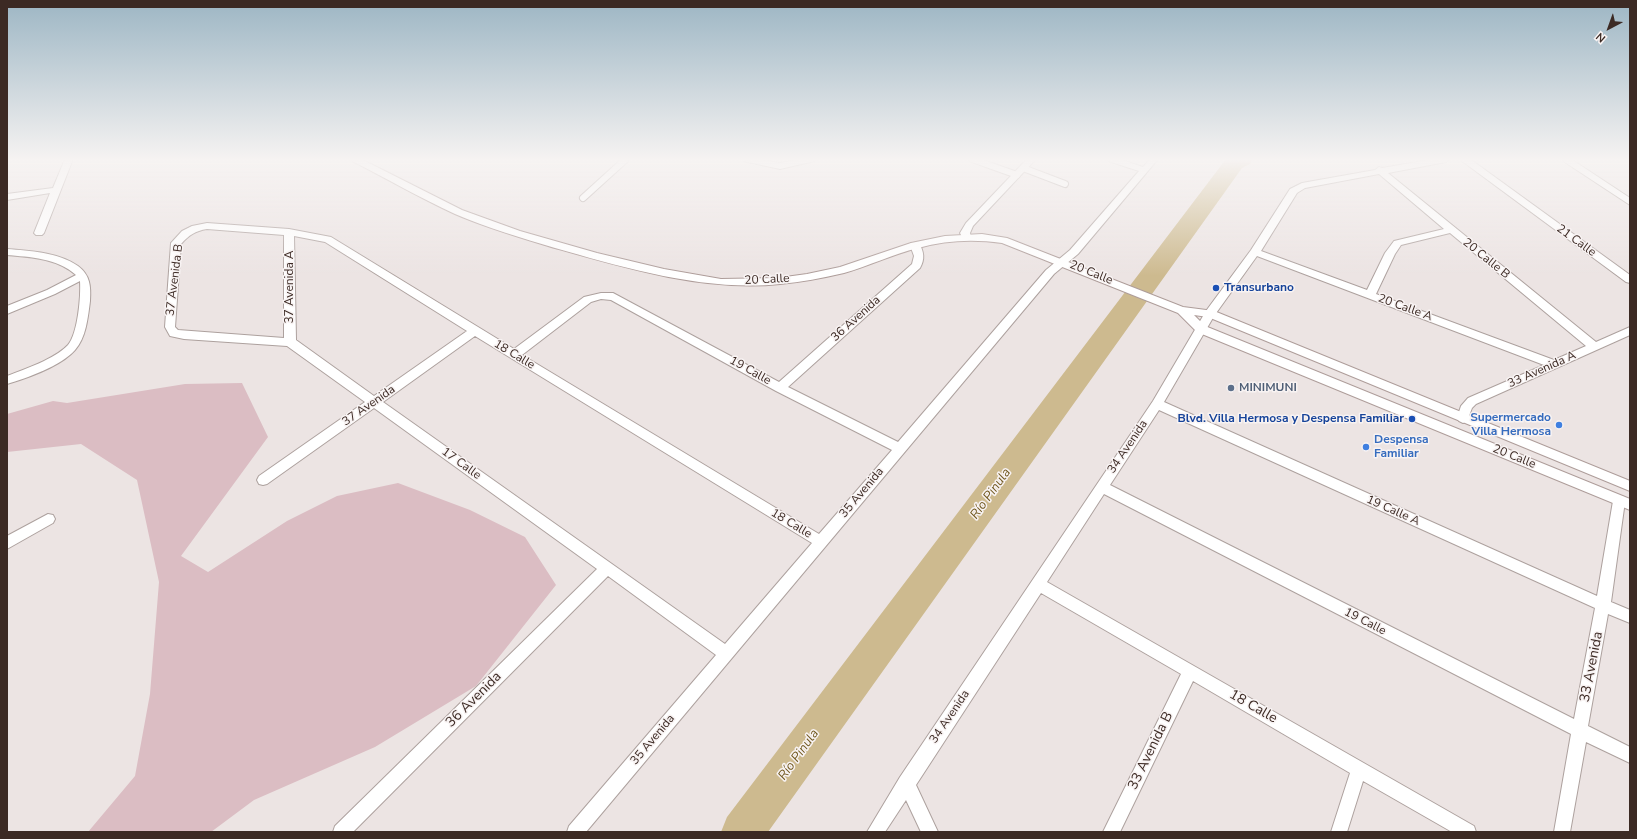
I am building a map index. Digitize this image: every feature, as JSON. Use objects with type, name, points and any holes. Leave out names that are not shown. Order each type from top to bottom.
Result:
[{"type":"street","points":[[39,233],[52,198]]},
{"type":"street","name":"20 Calle","points":[[432,198],[459,212],[517,233],[618,261],[664,272],[721,282],[778,281],[807,277],[842,270],[915,245],[945,239],[966,237],[1004,240],[1182,310],[1210,314],[1630,486]]},
{"type":"street","points":[[966,237],[965,233],[969,225],[995,198]]},
{"type":"street","name":"35 Avenida","points":[[575,832],[899,448],[1050,272],[1074,252],[1120,198]]},
{"type":"street","name":"34 Avenida","points":[[875,832],[1157,404],[1210,314],[1255,252],[1289,198]]},
{"type":"street","name":"20 Calle B","points":[[1413,198],[1594,346]]},
{"type":"street","name":"21 Calle","points":[[1518,198],[1630,280]]},
{"type":"street","name":"18 Calle","points":[[190,230],[207,226],[289,232],[328,239],[475,331],[820,542]]},
{"type":"street","name":"37 Avenida B","points":[[190,230],[181,236],[176,243],[170,327],[174,333],[184,335],[290,342]]},
{"type":"street","points":[[1370,296],[1390,253],[1398,243],[1450,230]]},
{"type":"street","name":"37 Avenida A","points":[[289,232],[290,342]]},
{"type":"street","name":"36 Avenida","points":[[780,388],[916,266],[920,260],[919,253],[915,245]]},
{"type":"street","points":[[7,252],[54,258],[70,265],[82,276],[85,282],[83,314],[79,335],[71,348],[48,362],[7,380]]},
{"type":"street","name":"20 Calle A","points":[[1255,252],[1554,364]]},
{"type":"street","points":[[7,310],[52,292],[82,276]]},
{"type":"street","name":"19 Calle","points":[[514,355],[588,299],[601,296],[619,299],[780,388],[899,448]]},
{"type":"street","name":"20 Calle","points":[[1182,310],[1201,329],[1625,503]]},
{"type":"street","name":"37 Avenida","points":[[263,480],[475,331]]},
{"type":"street","name":"33 Avenida A","points":[[1463,418],[1467,406],[1472,401],[1630,331]]},
{"type":"street","name":"17 Calle","points":[[290,342],[726,654]]},
{"type":"street","name":"19 Calle A","points":[[1157,404],[1630,618]]},
{"type":"street","points":[[1550,472],[1620,492],[1626,491],[1630,486]]},
{"type":"street","name":"19 Calle","points":[[1102,487],[1530,706],[1580,729],[1630,755]]},
{"type":"street","name":"33 Avenida","points":[[1562,832],[1580,729],[1625,503]]},
{"type":"street","points":[[7,543],[48,519]]},
{"type":"street","name":"36 Avenida","points":[[341,832],[607,568]]},
{"type":"street","name":"18 Calle","points":[[1038,584],[1468,832]]},
{"type":"street","name":"33 Avenida B","points":[[1111,832],[1190,671]]},
{"type":"street","points":[[1338,832],[1359,769]]},
{"type":"street","points":[[906,783],[930,832]]},
{"type":"shaded area","points":[[242,383],[268,437],[181,556],[208,572],[287,521],[337,496],[398,483],[470,510],[525,537],[556,585],[476,686],[375,747],[254,800],[211,832],[88,832],[135,776],[150,694],[159,582],[137,480],[81,444],[7,452],[7,414],[53,401],[67,403],[185,384]]},
{"type":"waterway","name":"Río Pinula","points":[[742,832],[1208,198]]},
{"type":"place","name":"Transurbano","points":[[1216,288]]},
{"type":"place","name":"MINIMUNI","points":[[1231,388]]},
{"type":"place","name":"Blvd. Villa Hermosa y Despensa Familiar","points":[[1412,419]]},
{"type":"place","name":"Supermercado Villa Hermosa","points":[[1559,425]]},
{"type":"place","name":"Despensa Familiar","points":[[1366,447]]}]
